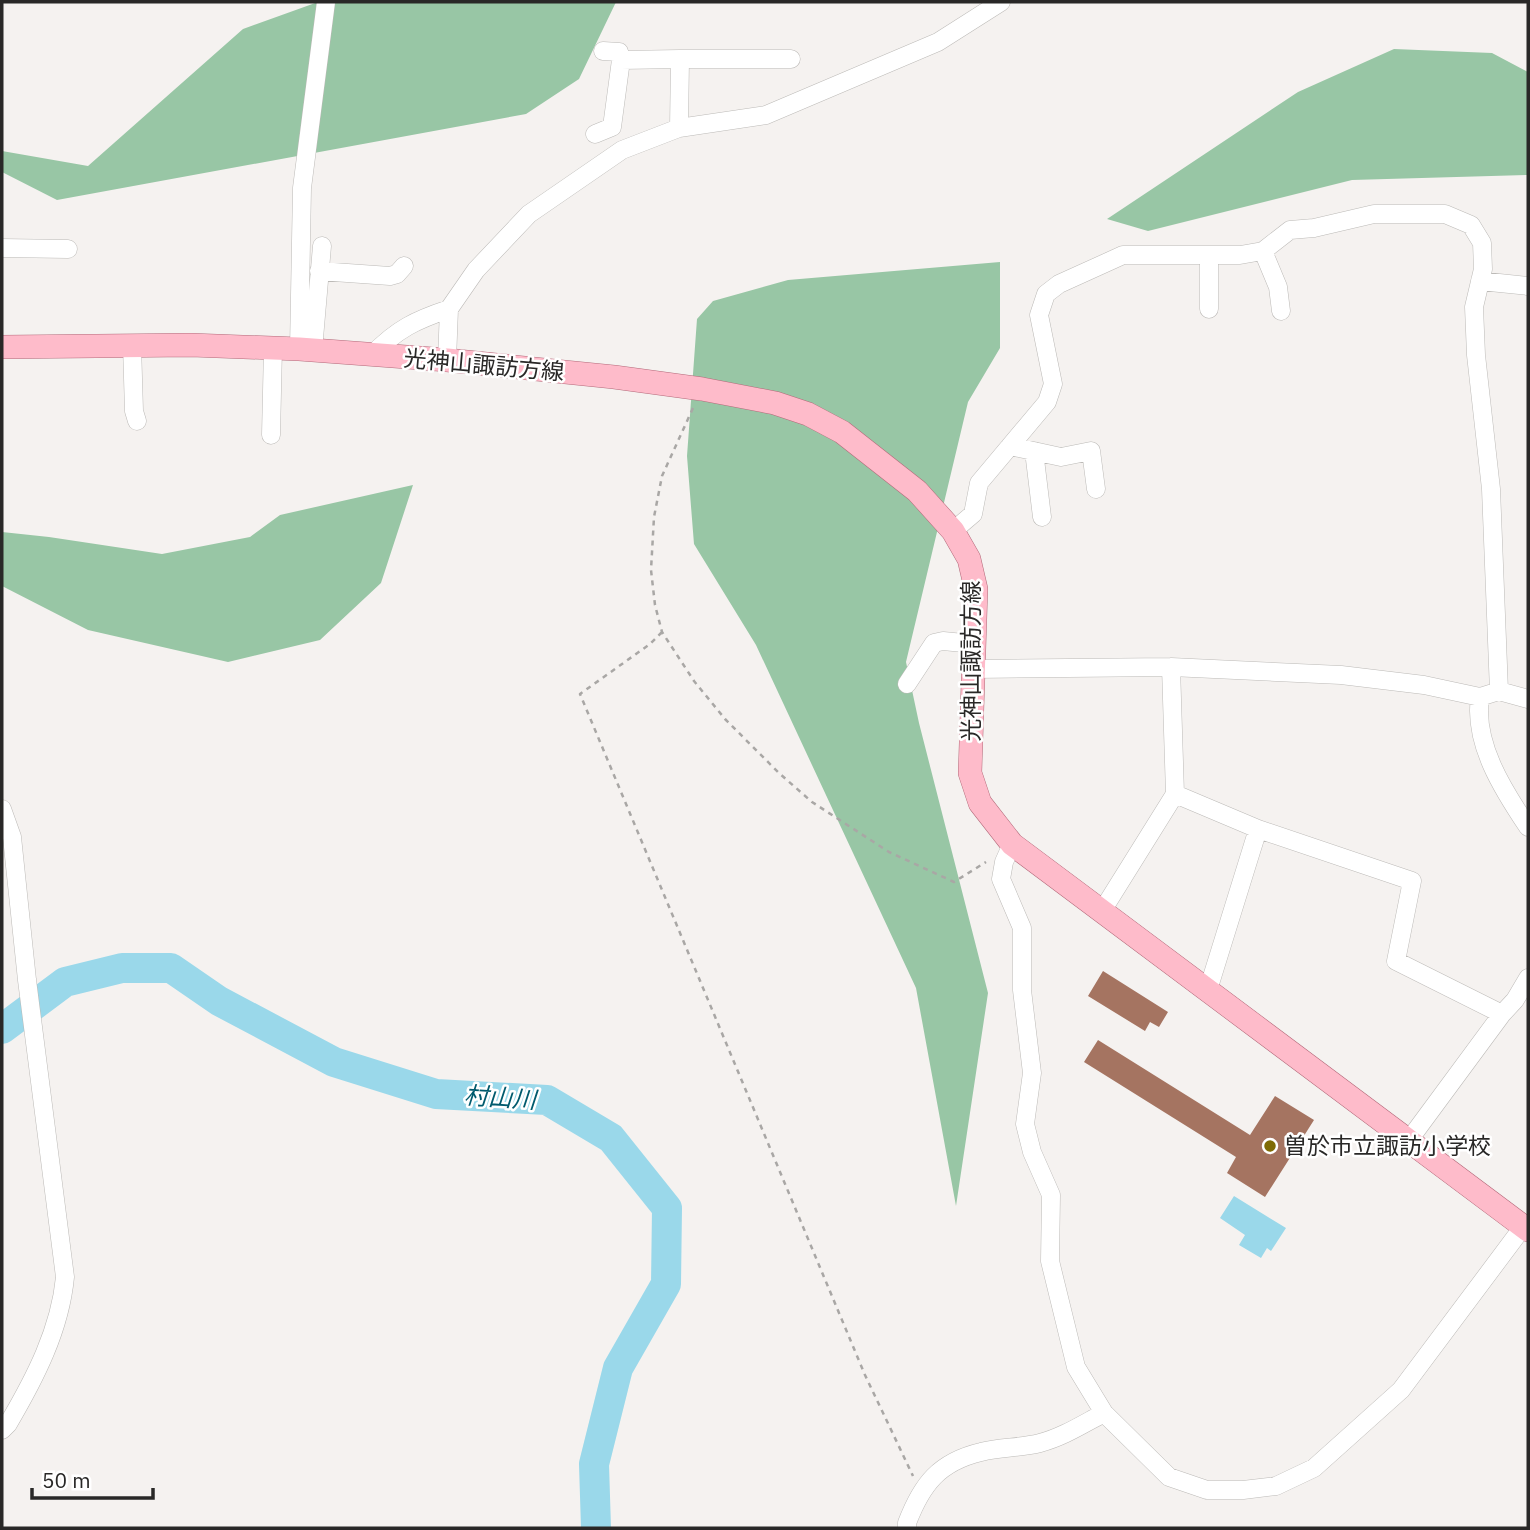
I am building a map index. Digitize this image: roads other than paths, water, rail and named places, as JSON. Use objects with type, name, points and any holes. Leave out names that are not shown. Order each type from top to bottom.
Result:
[{"type":"main road","name":"光神山諏訪方線","points":[[2,347],[132,345],[274,348],[447,360],[702,389],[775,403],[808,414],[842,432],[917,491],[953,531],[969,559],[976,589],[970,773],[979,803],[1012,844],[1526,1228]]},
{"type":"street","points":[[306,350],[302,188],[326,2]]},
{"type":"street","points":[[447,360],[449,309],[476,270],[529,214],[622,150],[678,128],[766,115],[938,42],[1001,2]]},
{"type":"street","points":[[595,134],[612,127],[621,60],[619,52],[603,51]]},
{"type":"street","points":[[678,128],[680,59]]},
{"type":"street","points":[[621,60],[791,59]]},
{"type":"street","points":[[953,531],[973,514],[979,483],[1047,402],[1053,384],[1039,315],[1046,294],[1059,284],[1123,255],[1240,255],[1263,251],[1290,230],[1314,228],[1374,214],[1445,214],[1471,225],[1482,243],[1483,269],[1474,307],[1476,355],[1491,489],[1499,691]]},
{"type":"street","points":[[306,350],[322,246]]},
{"type":"street","points":[[2,248],[68,248]]},
{"type":"street","points":[[1263,251],[1278,288],[1281,311]]},
{"type":"street","points":[[1209,255],[1209,309]]},
{"type":"street","points":[[318,271],[390,276],[397,274],[404,266]]},
{"type":"street","points":[[1480,281],[1528,286]]},
{"type":"street","points":[[372,355],[390,336],[413,321],[449,309]]},
{"type":"street","points":[[132,345],[136,421]]},
{"type":"street","points":[[271,435],[274,348]]},
{"type":"street","points":[[1010,446],[1061,457],[1091,451],[1097,489]]},
{"type":"street","points":[[1034,451],[1042,517]]},
{"type":"street","points":[[907,684],[934,643],[943,641],[975,644]]},
{"type":"street","points":[[974,669],[1171,667],[1341,675],[1424,685],[1480,696],[1499,691],[1528,699]]},
{"type":"street","points":[[1102,911],[1175,793],[1171,667]]},
{"type":"street","points":[[1480,696],[1478,713],[1488,755],[1509,798],[1528,827]]},
{"type":"street","points":[[1175,793],[1258,829],[1412,881],[1396,961],[1502,1014]]},
{"type":"street","points":[[2,809],[12,837],[26,981],[65,1276],[62,1306],[34,1379],[2,1430]]},
{"type":"street","points":[[1208,990],[1258,829]]},
{"type":"street","points":[[1012,844],[1004,862],[1001,879],[1022,928],[1022,990],[1032,1073],[1025,1124],[1032,1152],[1051,1195],[1050,1261],[1076,1367],[1104,1413],[1169,1478],[1207,1490],[1243,1490],[1276,1486],[1314,1468],[1401,1390],[1526,1228]]},
{"type":"street","points":[[1409,1140],[1515,1000],[1528,978]]},
{"type":"street","points":[[907,1528],[920,1492],[930,1479],[952,1461],[981,1452],[1036,1444],[1056,1438],[1104,1413]]},
{"type":"water","points":[[1234,1196],[1286,1228],[1271,1251],[1267,1248],[1261,1258],[1239,1245],[1245,1235],[1220,1218]]},
{"type":"waterway","name":"村山川","points":[[2,1029],[65,982],[122,968],[171,968],[219,1001],[334,1062],[436,1094],[547,1100],[611,1138],[667,1208],[666,1284],[618,1368],[594,1464],[596,1528]]},
{"type":"place","name":"曽於市立諏訪小学校","points":[[1270,1146]]}]
